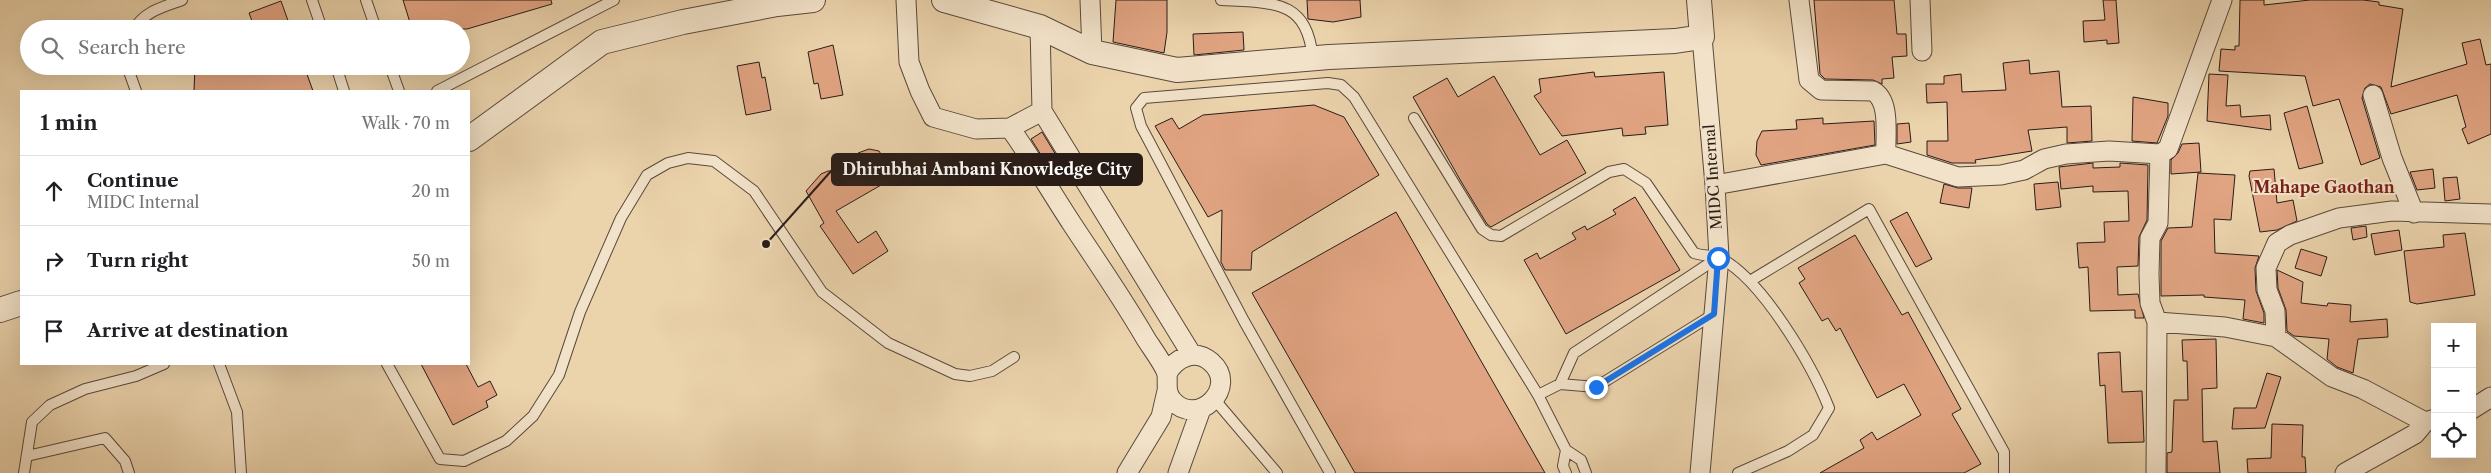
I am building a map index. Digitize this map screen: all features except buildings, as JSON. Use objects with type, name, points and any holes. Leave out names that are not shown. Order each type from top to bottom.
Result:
[{"type":"street","points":[[470,138],[602,42],[683,22],[777,4],[813,0]]},
{"type":"street","points":[[906,0],[909,62],[933,117],[976,128],[1010,128],[1042,111]]},
{"type":"street","points":[[944,0],[1040,27],[1092,52],[1177,70],[1313,58],[1675,41],[1702,37]]},
{"type":"street","points":[[1090,0],[1092,52]]},
{"type":"street","name":"MIDC Internal","points":[[1699,0],[1715,185],[1718,258],[1700,473]]},
{"type":"street","points":[[1799,0],[1809,80],[1821,90],[1873,90],[1880,94],[1884,102],[1886,154]]},
{"type":"street","points":[[1920,0],[1922,51]]},
{"type":"street","points":[[1715,185],[1886,154],[1958,177],[2001,175],[2024,170],[2044,159],[2066,154],[2109,151],[2160,154],[2168,149],[2222,0]]},
{"type":"street","points":[[1040,27],[1042,111],[1192,355]]},
{"type":"street","points":[[2373,96],[2392,158],[2414,213]]},
{"type":"street","points":[[1010,128],[1137,322],[1167,382],[1171,398],[1184,408],[1208,405]]},
{"type":"street","points":[[2156,473],[2157,322],[2150,303],[2149,274],[2150,238],[2158,223],[2160,154]]},
{"type":"street","points":[[2276,337],[2275,311],[2267,290],[2266,268],[2277,243],[2290,235],[2339,218],[2392,211],[2491,214]]},
{"type":"street","points":[[0,310],[20,303]]},
{"type":"street","points":[[2157,322],[2225,326],[2276,337],[2332,377],[2363,389],[2430,421],[2415,434],[2345,473]]},
{"type":"street","points":[[1126,473],[1161,417],[1167,382],[1177,361],[1192,355],[1209,360],[1220,375],[1221,384],[1208,405],[1178,473]]},
{"type":"street","points":[[2476,406],[2491,397]]},
{"type":"lane","points":[[141,20],[152,10],[182,0]]},
{"type":"lane","points":[[312,0],[319,20]]},
{"type":"lane","points":[[366,0],[373,20]]},
{"type":"lane","points":[[470,74],[614,0]]},
{"type":"lane","points":[[1220,0],[1287,4],[1298,10],[1304,19],[1311,41],[1313,58]]},
{"type":"lane","points":[[130,75],[136,90]]},
{"type":"lane","points":[[339,75],[344,90]]},
{"type":"lane","points":[[393,75],[399,90]]},
{"type":"lane","points":[[439,90],[468,75]]},
{"type":"lane","points":[[1330,473],[1244,321],[1141,126],[1136,108],[1144,98],[1328,83],[1341,85],[1354,97],[1538,395],[1566,450],[1581,460],[1586,473]]},
{"type":"lane","points":[[1414,118],[1482,229],[1491,235],[1501,236],[1608,172],[1624,169],[1646,183],[1694,253],[1718,258],[1750,280],[1773,310],[1819,383],[1829,408],[1813,435],[1788,451],[1738,473]]},
{"type":"lane","points":[[388,365],[440,458],[464,462],[506,441],[533,416],[559,375],[580,312],[621,218],[647,175],[668,163],[688,158],[714,161],[754,191],[822,292],[888,343],[955,374],[970,376],[992,371],[1014,357]]},
{"type":"lane","points":[[1750,280],[1869,209],[2004,452],[2004,473]]},
{"type":"lane","points":[[1560,384],[1574,353],[1718,258]]},
{"type":"lane","points":[[1538,395],[1560,384],[1596,387],[1714,314]]},
{"type":"lane","points":[[24,473],[32,422],[50,405],[85,389],[136,376],[162,365]]},
{"type":"lane","points":[[219,365],[236,412],[241,473]]},
{"type":"lane","points":[[1208,405],[1277,473]]},
{"type":"lane","points":[[27,456],[105,438],[125,461],[129,473]]},
{"type":"lane","points":[[1566,450],[1563,466],[1566,473]]},
{"type":"place","name":"Dhirubhai Ambani Knowledge City","points":[[766,244]]},
{"type":"district","name":"Mahape Gaothan","points":[[2324,187]]},
{"type":"route","points":[[1596,387],[1714,314],[1718,258]]}]
